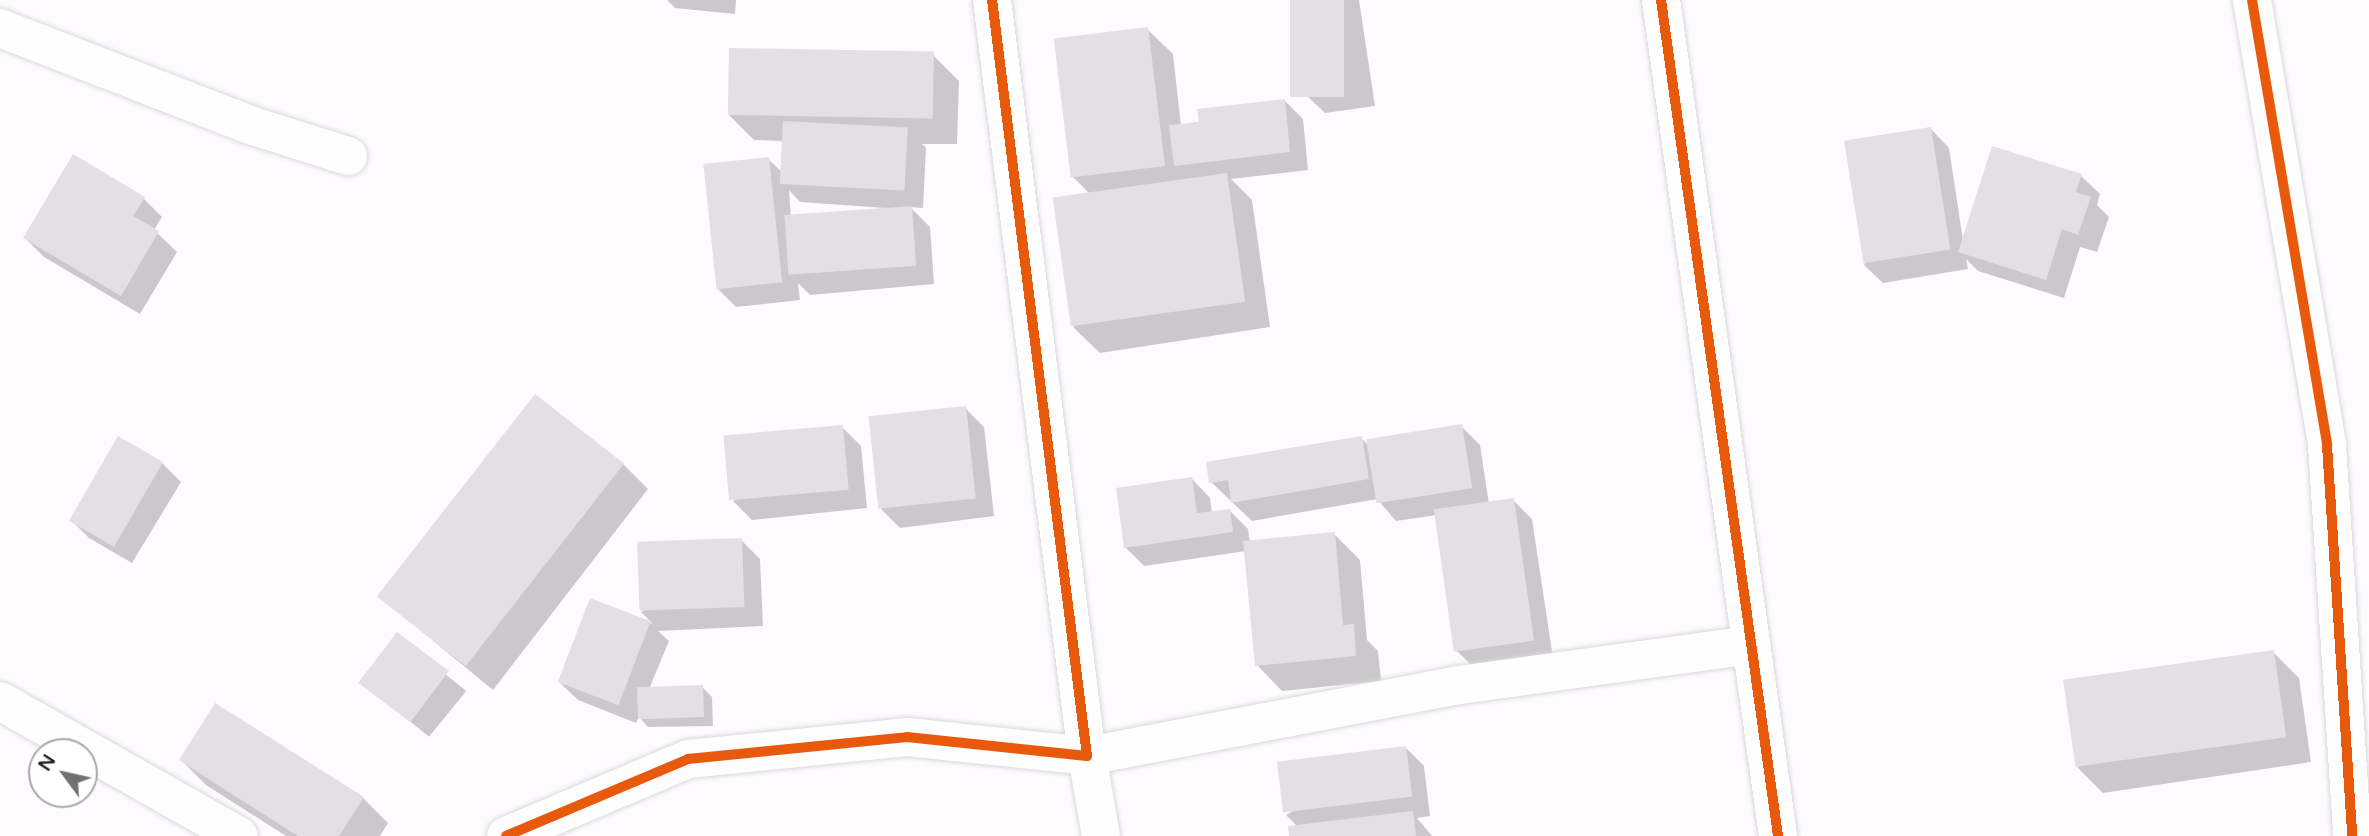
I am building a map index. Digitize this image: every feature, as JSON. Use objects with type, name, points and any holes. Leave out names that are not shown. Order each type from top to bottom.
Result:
[{"type":"street","points":[[992,0],[1087,756],[1101,836]]},
{"type":"street","points":[[1661,0],[1778,836]]},
{"type":"street","points":[[2252,0],[2327,445],[2352,836]]},
{"type":"street","points":[[0,27],[250,125],[348,156]]},
{"type":"street","points":[[506,836],[688,759],[907,737],[1087,756],[1459,685],[1751,645]]},
{"type":"street","points":[[0,701],[239,836]]},
{"type":"building","points":[[1290,0],[1344,0],[1344,97],[1290,97]]},
{"type":"building","points":[[1148,27],[1165,166],[1071,178],[1054,39]]},
{"type":"building","points":[[729,48],[934,52],[933,119],[728,115]]},
{"type":"building","points":[[1285,99],[1290,152],[1174,166],[1169,125],[1199,122],[1197,109]]},
{"type":"building","points":[[783,121],[908,128],[905,190],[780,184]]},
{"type":"building","points":[[1931,127],[1950,249],[1863,263],[1844,141]]},
{"type":"building","points":[[1992,146],[2082,174],[2076,192],[2091,197],[2078,235],[2062,229],[2046,280],[1958,252]]},
{"type":"building","points":[[73,154],[145,197],[133,216],[159,231],[121,296],[23,238]]},
{"type":"building","points":[[769,157],[782,282],[717,289],[703,164]]},
{"type":"building","points":[[1227,173],[1245,302],[1071,326],[1053,197]]},
{"type":"building","points":[[912,206],[916,266],[788,275],[784,215]]},
{"type":"building","points":[[535,394],[624,464],[466,666],[377,597]]},
{"type":"building","points":[[966,406],[976,498],[878,509],[869,416]]},
{"type":"building","points":[[1462,424],[1472,488],[1376,503],[1366,439]]},
{"type":"building","points":[[843,425],[849,490],[729,500],[723,435]]},
{"type":"building","points":[[118,436],[163,462],[114,547],[69,521]]},
{"type":"building","points":[[1362,436],[1369,479],[1231,503],[1228,480],[1209,483],[1206,462]]},
{"type":"building","points":[[1192,477],[1197,513],[1230,509],[1233,532],[1124,548],[1116,488]]},
{"type":"building","points":[[1514,498],[1534,641],[1454,652],[1434,509]]},
{"type":"building","points":[[1335,532],[1343,625],[1354,624],[1356,656],[1255,666],[1243,541]]},
{"type":"building","points":[[742,538],[744,607],[639,611],[637,542]]},
{"type":"building","points":[[590,598],[651,621],[618,705],[558,682]]},
{"type":"building","points":[[397,632],[449,671],[410,722],[358,683]]},
{"type":"building","points":[[2274,650],[2286,737],[2075,767],[2063,680]]},
{"type":"building","points":[[703,685],[704,717],[638,719],[637,687]]},
{"type":"building","points":[[215,703],[364,797],[339,836],[298,836],[179,760]]},
{"type":"building","points":[[1406,746],[1412,797],[1283,812],[1277,762]]},
{"type":"building","points":[[1413,811],[1416,836],[1289,836],[1288,826]]},
{"type":"cycle path","points":[[506,836],[688,759],[907,737],[1087,756],[992,0]]},
{"type":"cycle path","points":[[1661,0],[1778,836]]},
{"type":"cycle path","points":[[2252,0],[2327,445],[2352,836]]}]
